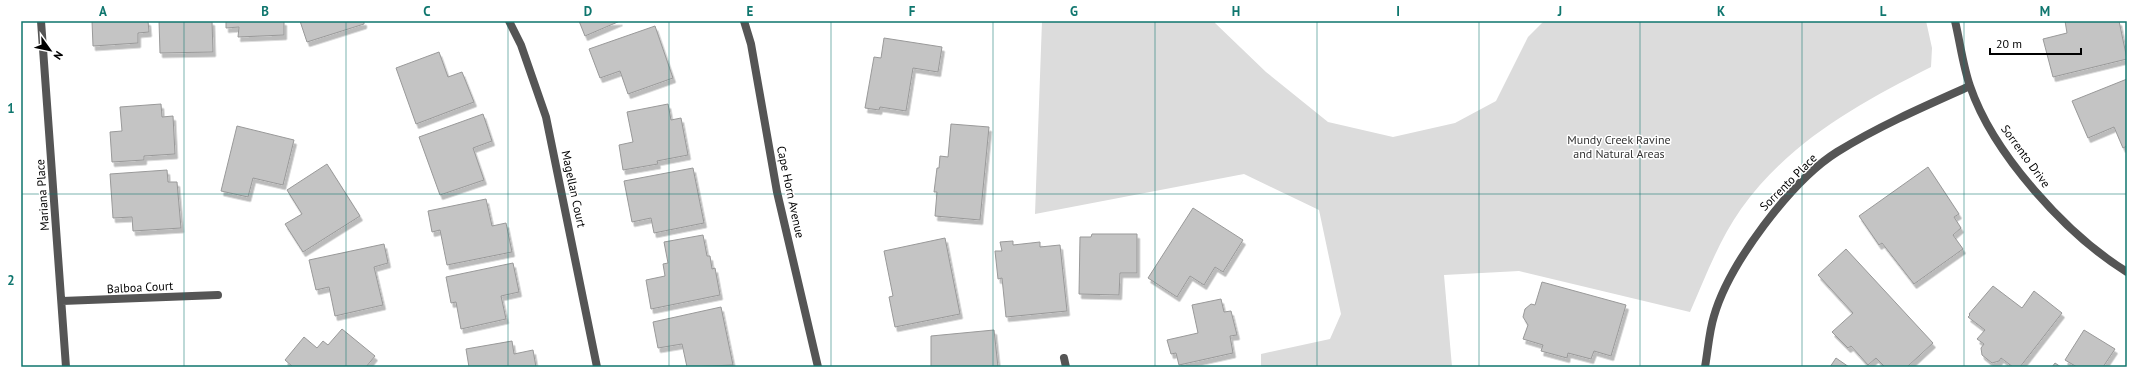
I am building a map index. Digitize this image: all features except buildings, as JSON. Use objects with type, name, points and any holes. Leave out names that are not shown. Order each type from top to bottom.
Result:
[{"type":"street","name":"Mariana Place","points":[[41,21],[66,367]]},
{"type":"street","name":"Magellan Court","points":[[509,21],[521,45],[546,117],[557,164],[597,367]]},
{"type":"street","name":"Cape Horn Avenue","points":[[744,21],[751,44],[777,192],[818,367]]},
{"type":"street","name":"Sorrento Drive","points":[[1955,21],[1970,86],[2002,147],[2025,179],[2047,204],[2096,252],[2127,272]]},
{"type":"street","name":"Sorrento Place","points":[[1705,367],[1714,316],[1735,267],[1770,217],[1803,181],[1836,152],[1882,126],[1970,86]]},
{"type":"street","name":"Balboa Court","points":[[62,301],[218,295]]},
{"type":"street","points":[[1064,358],[1066,367]]},
{"type":"green space","name":"Mundy Creek Ravine and Natural Areas","points":[[1042,21],[1215,21],[1215,23],[1266,72],[1328,122],[1393,137],[1455,123],[1496,101],[1528,37],[1544,21],[1926,21],[1932,48],[1931,67],[1877,95],[1827,126],[1781,163],[1760,185],[1741,209],[1726,233],[1690,312],[1519,271],[1444,275],[1452,367],[1261,367],[1261,354],[1330,339],[1341,314],[1319,210],[1244,174],[1035,214]]}]
